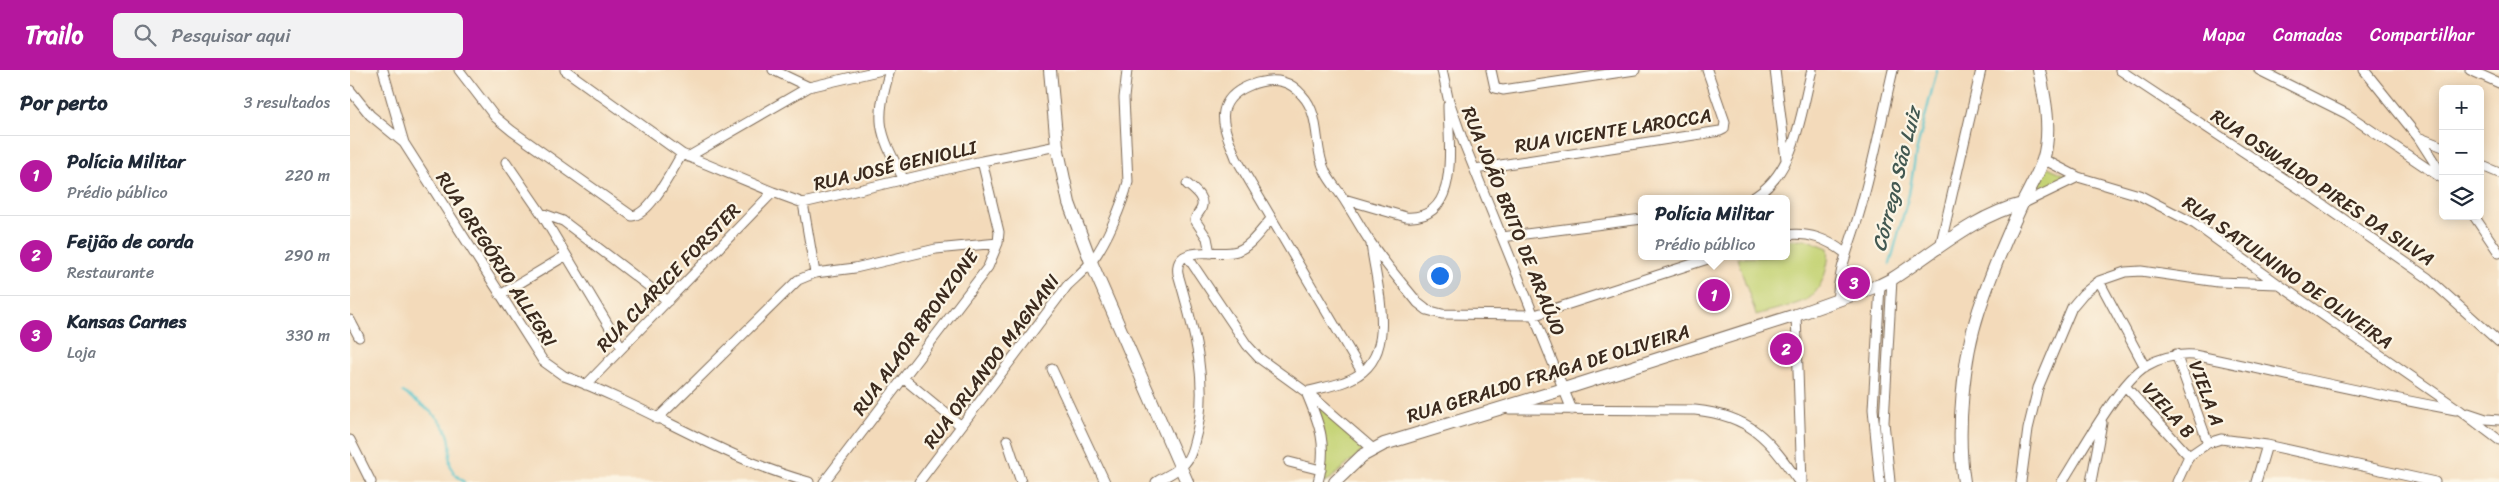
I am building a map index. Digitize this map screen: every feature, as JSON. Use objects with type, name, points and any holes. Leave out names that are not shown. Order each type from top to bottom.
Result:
[{"type":"main road","points":[[1050,70],[1057,146],[1069,203],[1091,262],[1179,468],[1187,482]]},
{"type":"main road","points":[[1964,482],[1962,437],[1966,367],[1970,340],[1979,309],[2022,204],[2043,159],[2047,131],[2045,101],[2039,70]]},
{"type":"main road","name":"RUA GERALDO FRAGA DE OLIVEIRA","points":[[1335,482],[1373,448],[1496,408],[1564,390],[1821,307],[1880,285],[1892,280],[1997,210],[2022,204]]},
{"type":"street","name":"RUA GREGÓRIO ALLEGRI","points":[[383,70],[404,143],[544,361],[564,376],[774,472],[809,482]]},
{"type":"street","points":[[459,70],[495,117],[632,216],[641,214],[649,206],[685,156],[809,87],[882,70]]},
{"type":"street","name":"RUA JOSÉ GENIOLLI","points":[[565,70],[685,156],[772,192],[803,202],[1057,146]]},
{"type":"street","points":[[772,70],[809,87]]},
{"type":"street","points":[[890,70],[880,104],[880,127],[889,151],[904,180]]},
{"type":"street","name":"RUA ORLANDO MAGNANI","points":[[919,482],[960,425],[1067,286],[1091,262],[1103,242],[1128,182],[1124,98],[1127,70]]},
{"type":"street","name":"RUA JOÃO BRITO DE ARAÚJO","points":[[1442,70],[1448,98],[1474,169],[1535,315],[1572,410]]},
{"type":"street","points":[[1491,70],[1495,88],[1503,90],[1578,74],[1635,70]]},
{"type":"street","name":"RUA VICENTE LAROCCA","points":[[1474,169],[1720,131],[1726,125],[1707,70]]},
{"type":"street","points":[[1775,70],[1786,164]]},
{"type":"street","points":[[1759,195],[1776,180],[1786,164],[1812,70]]},
{"type":"street","points":[[1837,301],[1838,280],[1845,253],[1855,227],[1893,70]]},
{"type":"street","points":[[1940,247],[1981,70]]},
{"type":"street","name":"RUA OSWALDO PIRES DA SILVA","points":[[2120,70],[2306,193],[2420,272],[2499,342]]},
{"type":"street","points":[[2259,70],[2347,114],[2439,175]]},
{"type":"street","points":[[2364,70],[2418,137],[2441,175]]},
{"type":"street","points":[[2470,70],[2499,83]]},
{"type":"street","points":[[1362,372],[1236,158],[1224,120],[1224,112],[1231,98],[1243,89],[1260,82],[1270,80],[1290,85],[1308,102],[1315,124],[1322,166],[1371,243],[1418,303],[1427,310],[1442,314],[1535,315],[1705,260]]},
{"type":"street","points":[[350,90],[370,115],[404,143]]},
{"type":"street","points":[[1344,199],[1406,217],[1414,218],[1433,211],[1444,196],[1448,183],[1448,98]]},
{"type":"street","points":[[2418,137],[2439,145]]},
{"type":"street","name":"RUA SATULNINO DE OLIVEIRA","points":[[2043,159],[2078,177],[2139,195],[2195,224],[2461,411],[2499,440]]},
{"type":"street","name":"RUA ALAOR BRONZONE","points":[[824,482],[988,267],[998,243],[998,223],[982,161]]},
{"type":"street","points":[[506,162],[541,213],[565,256],[622,348]]},
{"type":"street","points":[[2484,166],[2499,173]]},
{"type":"street","name":"RUA GERALDO FRAGA DE OLIVEIRA","points":[[2022,204],[2078,177]]},
{"type":"street","points":[[1187,184],[1197,193],[1202,202],[1202,207],[1195,220],[1208,238],[1210,252]]},
{"type":"street","name":"RUA CLARICE FORSTER","points":[[586,385],[772,192]]},
{"type":"street","points":[[803,202],[815,273]]},
{"type":"street","points":[[541,213],[563,221],[668,300]]},
{"type":"street","points":[[1156,482],[1179,468],[1191,453],[1201,413],[1201,388],[1194,335],[1177,269],[1180,260],[1195,253],[1227,254],[1243,249],[1271,219]]},
{"type":"street","points":[[1502,237],[1638,220]]},
{"type":"street","points":[[2477,220],[2499,253]]},
{"type":"street","points":[[1790,235],[1816,236],[1831,243],[1845,253]]},
{"type":"street","points":[[658,419],[793,283],[815,273],[855,268],[936,249],[998,243]]},
{"type":"street","points":[[1306,392],[1347,380],[1362,372],[1378,352],[1382,336],[1371,243]]},
{"type":"street","points":[[500,295],[565,256]]},
{"type":"street","points":[[1187,256],[1247,345],[1259,358],[1306,392],[1373,448]]},
{"type":"street","points":[[2021,482],[2028,429],[2038,388],[2072,307],[2083,294],[2099,281],[2126,272],[2141,272],[2242,284],[2278,284]]},
{"type":"street","points":[[1821,307],[1838,280]]},
{"type":"street","points":[[1890,482],[1884,422],[1892,280]]},
{"type":"street","points":[[2099,281],[2145,367]]},
{"type":"street","points":[[1880,285],[1873,416],[1880,482]]},
{"type":"street","points":[[1796,315],[1800,482]]},
{"type":"street","points":[[350,320],[359,337]]},
{"type":"street","points":[[2062,482],[2125,386],[2145,367],[2176,354],[2194,355],[2320,381],[2380,396],[2461,411],[2486,419],[2499,420]]},
{"type":"street","name":"VIELA A","points":[[2176,354],[2208,443]]},
{"type":"street","points":[[1052,368],[1105,482]]},
{"type":"street","points":[[903,378],[960,425]]},
{"type":"street","name":"VIELA B","points":[[2125,386],[2189,456]]},
{"type":"street","points":[[1306,392],[1322,432],[1323,455],[1318,482]]},
{"type":"street","points":[[1496,408],[1695,410],[1718,413],[1736,419],[1754,429],[1774,448],[1800,482]]},
{"type":"street","points":[[2092,482],[2103,418]]},
{"type":"street","points":[[2177,482],[2189,456],[2208,443],[2221,439],[2267,444],[2435,482]]},
{"type":"street","points":[[350,440],[371,482]]},
{"type":"street","points":[[1007,440],[1021,482]]},
{"type":"street","points":[[2256,482],[2267,444]]},
{"type":"street","points":[[1289,462],[1321,470]]},
{"type":"green space","points":[[2048,167],[2074,179],[2036,194],[2035,192]]},
{"type":"green space","points":[[1805,239],[1828,248],[1829,254],[1824,277],[1816,291],[1806,300],[1756,315],[1738,260],[1790,260],[1790,240]]},
{"type":"green space","points":[[1314,402],[1366,448],[1327,482],[1322,482],[1325,460],[1324,432]]},
{"type":"waterway","name":"Córrego São Luiz","points":[[1890,264],[1909,194],[1916,153],[1937,70]]},
{"type":"waterway","points":[[403,392],[440,421],[450,441],[450,464],[452,470],[464,482]]},
{"type":"place","name":"Kansas Carnes","points":[[1854,283]]},
{"type":"place","name":"Polícia Militar","points":[[1714,295]]},
{"type":"place","name":"Feijão de corda","points":[[1786,349]]}]
